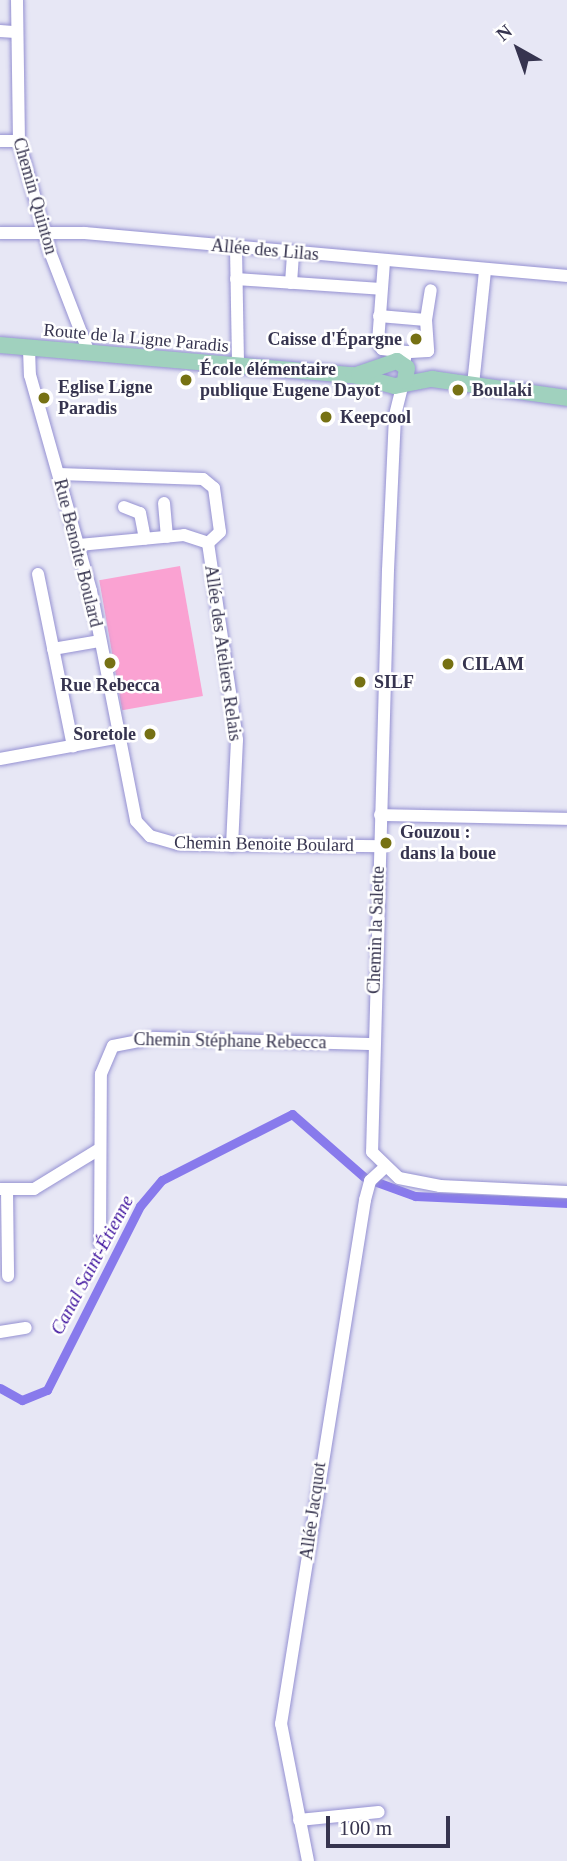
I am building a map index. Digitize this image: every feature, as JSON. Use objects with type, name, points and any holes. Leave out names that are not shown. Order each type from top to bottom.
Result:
[{"type":"main road","name":"Route de la Ligne Paradis","points":[[0,345],[353,375],[398,373],[567,398]]},
{"type":"street","name":"Chemin Quinton","points":[[17,0],[19,141],[45,235],[89,353]]},
{"type":"street","points":[[0,31],[16,32]]},
{"type":"street","points":[[0,141],[19,141]]},
{"type":"street","name":"Allée des Lilas","points":[[0,233],[236,248],[567,276]]},
{"type":"street","points":[[236,248],[238,366]]},
{"type":"street","points":[[291,283],[293,253]]},
{"type":"street","points":[[384,262],[379,316],[382,349],[398,373],[428,351],[426,320],[431,290]]},
{"type":"street","points":[[473,385],[485,270]]},
{"type":"street","points":[[236,279],[381,289]]},
{"type":"street","points":[[379,316],[426,320]]},
{"type":"street","name":"Rue Benoite Boulard","points":[[29,349],[30,375],[79,545],[100,640],[116,738],[136,821],[150,836]]},
{"type":"street","name":"Chemin la Salette","points":[[384,1168],[369,1136],[398,373]]},
{"type":"street","points":[[59,474],[203,479],[214,488],[220,532],[208,543],[167,537],[79,545]]},
{"type":"street","points":[[164,503],[167,537]]},
{"type":"street","points":[[124,507],[140,513],[145,539]]},
{"type":"street","name":"Allée des Ateliers Relais","points":[[208,543],[237,740],[232,846]]},
{"type":"street","points":[[38,574],[73,746]]},
{"type":"street","points":[[53,649],[100,640]]},
{"type":"street","points":[[0,759],[116,738]]},
{"type":"street","points":[[380,815],[567,819]]},
{"type":"street","name":"Chemin Benoite Boulard","points":[[150,836],[232,846],[379,845]]},
{"type":"street","name":"Chemin Stéphane Rebecca","points":[[100,1244],[98,1150],[104,1058],[129,1038],[372,1044]]},
{"type":"street","points":[[8,1276],[4,1189],[34,1189],[98,1150]]},
{"type":"street","points":[[384,1168],[440,1186],[567,1192]]},
{"type":"street","name":"Allée Jacquot","points":[[308,1861],[281,1724],[365,1200],[370,1181],[384,1168]]},
{"type":"street","points":[[0,1332],[26,1328]]},
{"type":"street","points":[[299,1820],[379,1812]]},
{"type":"shaded area","points":[[180,566],[203,696],[122,710],[99,580]]},
{"type":"waterway","name":"Canal Saint-Étienne","points":[[0,1388],[22,1400],[47,1390],[140,1206],[162,1180],[292,1114],[364,1177]]},
{"type":"waterway","name":"Canal Saint-Étienne","points":[[374,1181],[415,1196],[567,1203]]},
{"type":"place","name":"Caisse d'Épargne","points":[[416,339]]},
{"type":"place","name":"École élémentaire publique Eugene Dayot","points":[[186,380]]},
{"type":"place","name":"Boulaki","points":[[458,390]]},
{"type":"place","name":"Eglise Ligne Paradis","points":[[44,398]]},
{"type":"place","name":"Keepcool","points":[[326,417]]},
{"type":"place","name":"Rue Rebecca","points":[[110,663]]},
{"type":"place","name":"CILAM","points":[[448,664]]},
{"type":"place","name":"SILF","points":[[360,682]]},
{"type":"place","name":"Soretole","points":[[150,734]]},
{"type":"place","name":"Gouzou : dans la boue","points":[[386,843]]}]
